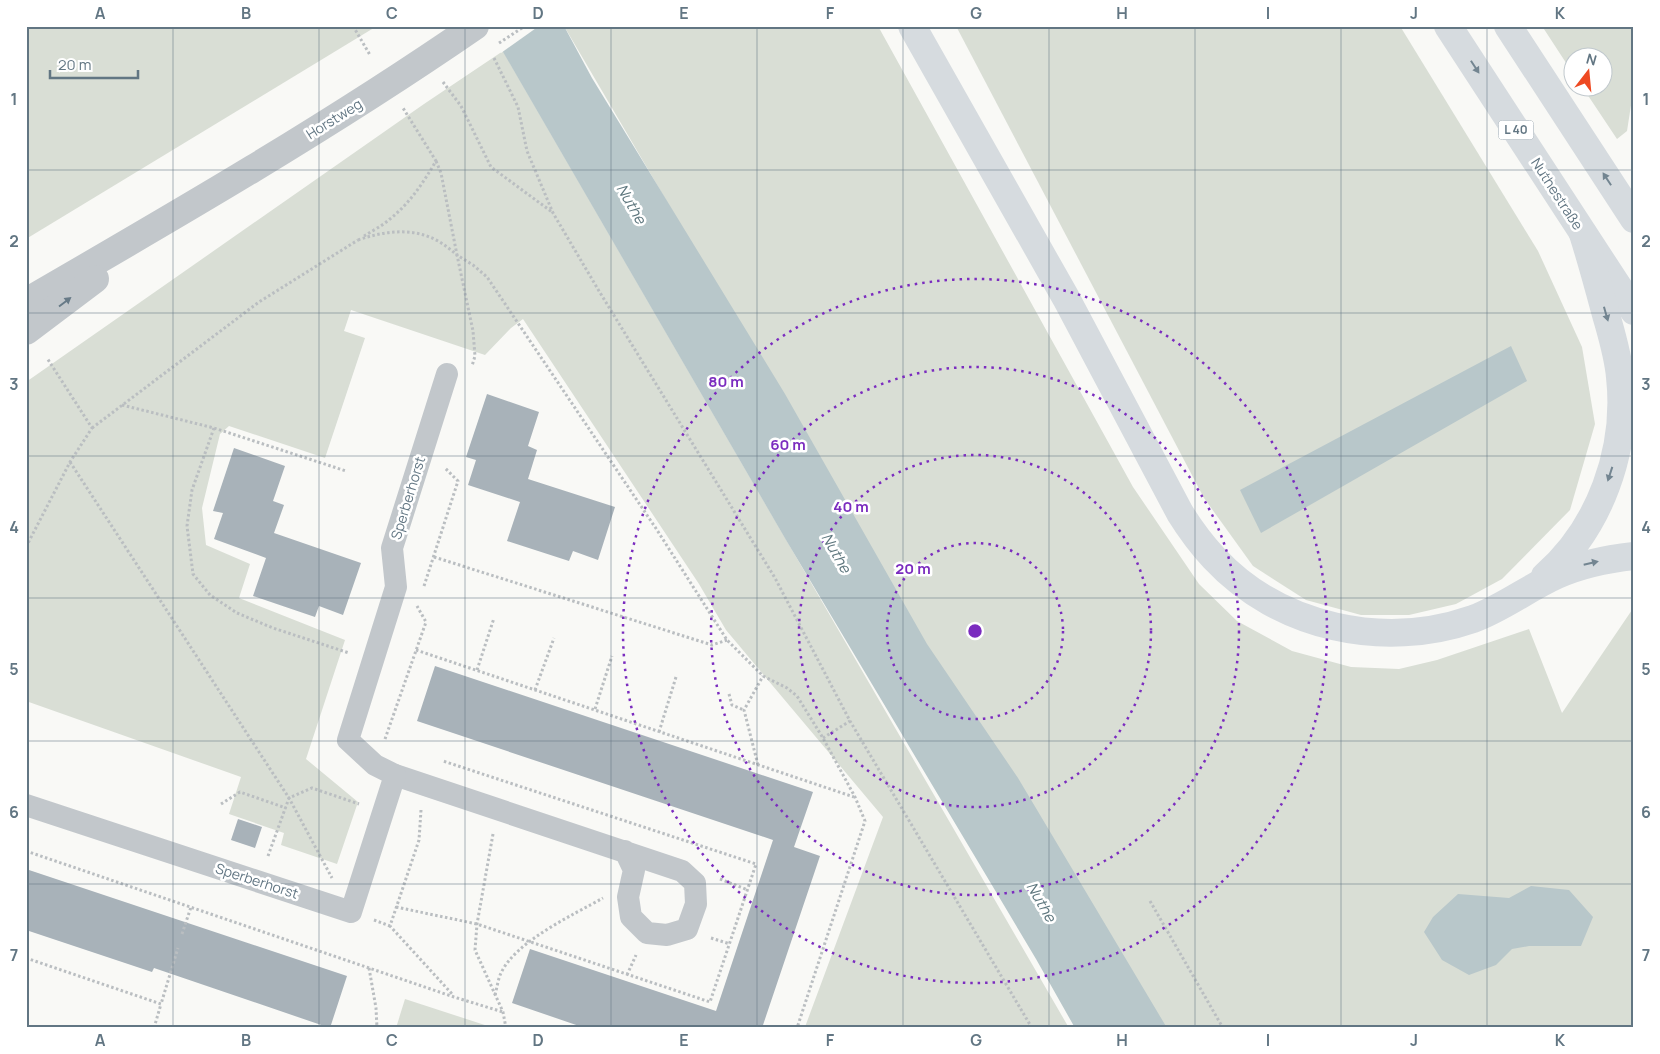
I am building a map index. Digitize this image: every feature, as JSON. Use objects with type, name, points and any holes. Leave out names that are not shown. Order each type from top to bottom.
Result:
[{"type":"highway","points":[[912,26],[1066,298],[1180,513],[1196,537],[1215,559],[1259,595],[1307,618],[1346,629],[1378,633],[1410,633],[1443,628],[1474,619],[1503,606],[1557,575],[1584,564],[1634,556]]},
{"type":"highway","name":"Nuthestraße","points":[[1448,26],[1634,311]]},
{"type":"highway","points":[[1508,26],[1634,220]]},
{"type":"highway","points":[[1531,589],[1555,568],[1576,543],[1593,516],[1615,460],[1620,432],[1622,405],[1616,350],[1583,234]]},
{"type":"street","name":"Horstweg","points":[[26,302],[190,207],[388,85],[475,26]]},
{"type":"street","name":"Horstweg","points":[[26,331],[190,207]]},
{"type":"street","name":"Sperberhorst","points":[[447,374],[392,548],[396,587],[348,740],[385,770],[422,785],[497,809],[625,851],[682,870],[695,884],[696,904],[688,929],[667,935],[647,933],[631,916],[628,897],[634,870],[625,851]]},
{"type":"street","points":[[351,912],[383,813],[385,770]]},
{"type":"street","name":"Sperberhorst","points":[[26,805],[351,912]]},
{"type":"path","points":[[353,26],[370,55]]},
{"type":"path","points":[[494,58],[518,106],[527,151],[553,213],[774,578],[850,721],[1032,1028]]},
{"type":"path","points":[[442,80],[461,106],[491,167],[553,213]]},
{"type":"path","points":[[402,106],[436,161],[441,173],[474,340],[475,356],[469,374]]},
{"type":"path","points":[[26,547],[70,462],[92,428],[259,302],[390,219],[409,200],[424,181],[436,161]]},
{"type":"path","points":[[358,240],[378,233],[398,231],[418,234],[438,241],[487,277],[657,530],[727,640],[763,676],[787,688],[797,696],[823,738],[855,797],[865,821],[797,1028]]},
{"type":"path","points":[[47,358],[92,428]]},
{"type":"path","points":[[121,405],[214,428],[346,471]]},
{"type":"path","points":[[214,428],[192,490],[187,526],[193,574],[210,595],[237,614],[373,661]]},
{"type":"path","points":[[70,462],[289,798],[351,912],[390,926],[454,997]]},
{"type":"path","points":[[423,588],[458,482],[441,464]]},
{"type":"path","points":[[434,557],[712,645],[727,640]]},
{"type":"path","points":[[385,770],[416,650],[426,622],[417,606],[419,601]]},
{"type":"path","points":[[477,670],[494,618]]},
{"type":"path","points":[[535,690],[554,638]]},
{"type":"path","points":[[416,650],[855,797]]},
{"type":"path","points":[[595,710],[612,656]]},
{"type":"path","points":[[758,765],[744,710],[763,676]]},
{"type":"path","points":[[659,732],[676,677]]},
{"type":"path","points":[[729,694],[732,705],[744,710]]},
{"type":"path","points":[[823,738],[850,721]]},
{"type":"path","points":[[390,926],[419,840],[422,785]]},
{"type":"path","points":[[259,882],[289,798],[312,788],[383,813]]},
{"type":"path","points":[[221,804],[240,792],[286,808]]},
{"type":"path","points":[[497,809],[477,924],[475,950],[503,1012],[506,1028]]},
{"type":"path","points":[[26,851],[503,1012]]},
{"type":"path","points":[[495,996],[501,973],[515,952],[566,918],[632,882]]},
{"type":"path","points":[[396,907],[477,924],[710,1002],[748,890]]},
{"type":"path","points":[[1150,901],[1223,1028]]},
{"type":"path","points":[[182,934],[191,907]]},
{"type":"path","points":[[154,1028],[178,948]]},
{"type":"path","points":[[26,958],[161,1004]]},
{"type":"path","points":[[369,968],[376,1008],[377,1028]]},
{"type":"shaded area","points":[[26,26],[377,26],[26,239]]},
{"type":"shaded area","points":[[564,26],[878,26],[1133,487],[1199,584],[1237,621],[1292,651],[1351,667],[1399,669],[1437,660],[1529,629],[1562,713],[1634,607],[1634,1028],[1151,1028]]},
{"type":"shaded area","points":[[956,26],[1400,26],[1538,251],[1582,347],[1595,424],[1570,510],[1502,579],[1456,604],[1409,615],[1361,615],[1306,600],[1253,566],[1204,498]]},
{"type":"shaded area","points":[[1542,26],[1634,26],[1634,86],[1627,131],[1617,139],[1590,98],[1612,98],[1612,48],[1562,48],[1562,57]]},
{"type":"shaded area","points":[[503,51],[1069,1028],[805,1027],[883,817],[726,630],[699,584],[523,319],[511,328],[485,355],[351,310],[344,331],[365,338],[325,458],[229,426],[220,434],[202,508],[206,545],[250,564],[239,598],[345,640],[306,759],[358,802],[337,864],[281,845],[284,833],[229,814],[241,777],[26,701],[26,382]]},
{"type":"shaded area","points":[[405,999],[494,1028],[396,1028]]},
{"type":"water","name":"Nuthe","points":[[488,26],[564,26],[592,78],[785,394],[927,644],[1018,778],[1167,1028],[1075,1028],[1036,959],[786,540]]},
{"type":"water","points":[[1511,346],[1527,381],[1261,533],[1240,490]]},
{"type":"water","points":[[1531,886],[1569,890],[1593,917],[1581,946],[1529,946],[1512,949],[1496,965],[1469,975],[1442,960],[1424,932],[1433,917],[1458,894],[1509,898]]},
{"type":"pier","points":[[486,26],[539,26],[501,53]]},
{"type":"building","points":[[487,394],[539,412],[528,446],[537,450],[528,479],[615,507],[598,560],[573,551],[569,561],[507,541],[520,502],[468,485],[476,460],[466,457]]},
{"type":"building","points":[[234,448],[285,466],[273,501],[284,505],[274,533],[361,563],[343,615],[319,606],[315,617],[253,596],[266,558],[214,539],[223,513],[213,511]]},
{"type":"building","points":[[435,666],[813,792],[794,847],[820,856],[762,1028],[585,1028],[512,1003],[530,949],[716,1011],[773,840],[417,721]]},
{"type":"building","points":[[238,819],[262,827],[255,848],[231,840]]},
{"type":"building","points":[[26,869],[347,976],[330,1028],[154,968],[152,972],[26,930]]}]
